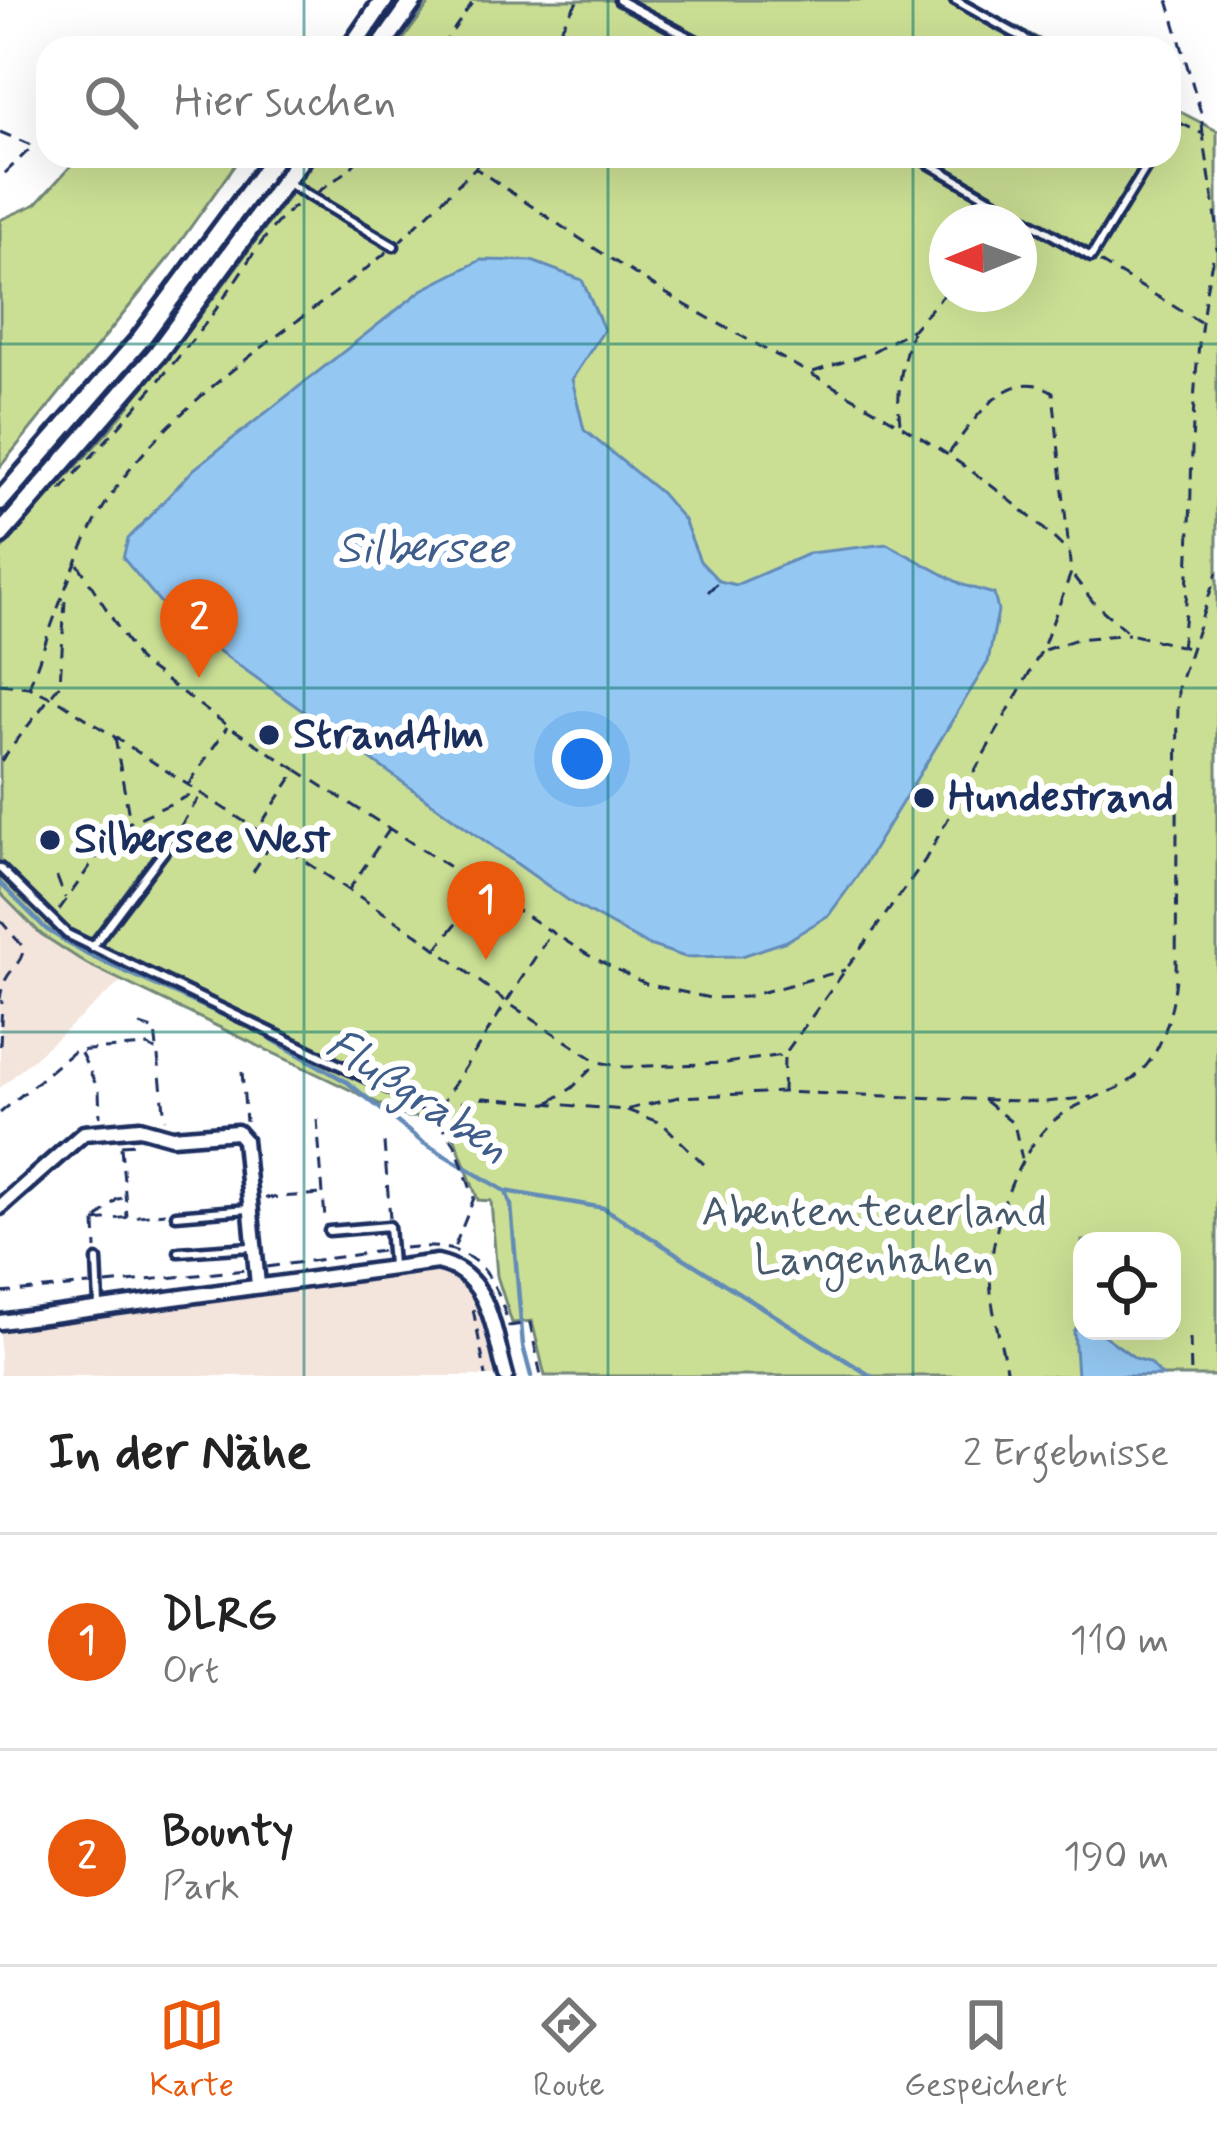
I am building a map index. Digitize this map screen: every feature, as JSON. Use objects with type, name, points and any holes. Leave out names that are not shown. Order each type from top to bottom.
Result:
[{"type":"main road","points":[[359,36],[384,0]]},
{"type":"main road","points":[[388,36],[414,0]]},
{"type":"main road","points":[[0,501],[139,341],[267,168]]},
{"type":"main road","points":[[0,535],[157,355],[295,168]]},
{"type":"street","points":[[0,1207],[79,1136],[147,1128],[166,1136],[237,1132],[242,1135],[258,1285]]},
{"type":"street","points":[[0,1322],[437,1262],[466,1274],[486,1302],[506,1376]]},
{"type":"lane","points":[[619,0],[687,36]]},
{"type":"lane","points":[[955,0],[1020,36]]},
{"type":"lane","points":[[937,168],[1091,257],[1146,168]]},
{"type":"lane","points":[[285,182],[394,246]]},
{"type":"lane","points":[[92,947],[165,850]]},
{"type":"lane","points":[[0,868],[52,921],[92,947],[402,1094],[434,1114]]},
{"type":"lane","points":[[176,1214],[251,1204]]},
{"type":"lane","points":[[327,1231],[389,1226],[392,1265]]},
{"type":"lane","points":[[179,1252],[255,1246]]},
{"type":"lane","points":[[97,1261],[100,1308]]},
{"type":"path","points":[[449,36],[474,0]]},
{"type":"path","points":[[556,36],[578,0]]},
{"type":"path","points":[[1168,0],[1179,36]]},
{"type":"path","points":[[1181,43],[1202,113],[1217,225]]},
{"type":"path","points":[[1181,124],[1203,134]]},
{"type":"path","points":[[0,132],[33,146],[0,178]]},
{"type":"path","points":[[54,497],[152,391],[289,209],[351,168]]},
{"type":"path","points":[[29,687],[77,563],[116,488],[161,433],[230,371],[317,310],[394,246],[475,168],[684,304],[900,424],[1041,524],[1069,553]]},
{"type":"path","points":[[1181,646],[1190,580],[1189,472],[1202,322],[1217,247]]},
{"type":"path","points":[[1091,257],[1202,322]]},
{"type":"path","points":[[811,373],[870,353],[913,329],[929,311]]},
{"type":"path","points":[[900,424],[901,367],[913,329]]},
{"type":"path","points":[[782,1093],[784,1055],[925,860],[1042,650],[1071,574],[1053,392],[1032,383],[1000,393],[946,455]]},
{"type":"path","points":[[77,563],[139,661],[297,770],[552,932],[646,984],[710,998],[745,997],[846,970]]},
{"type":"path","points":[[1007,1376],[990,1270],[1000,1220],[1022,1161],[1046,1128],[1096,1096],[1124,1085],[1144,1066],[1159,1046],[1172,1010],[1178,688],[1217,572]]},
{"type":"path","points":[[1071,574],[1094,603],[1130,634]]},
{"type":"path","points":[[708,592],[719,581]]},
{"type":"path","points":[[1,760],[60,684],[67,614],[64,600]]},
{"type":"path","points":[[1042,650],[1077,639],[1130,634],[1190,649]]},
{"type":"path","points":[[2,682],[51,696],[115,736],[418,935],[435,952],[598,1062],[644,1066],[784,1055]]},
{"type":"path","points":[[188,784],[228,726]]},
{"type":"path","points":[[115,736],[130,822]]},
{"type":"path","points":[[257,829],[297,770]]},
{"type":"path","points":[[52,921],[108,837],[130,822],[200,792]]},
{"type":"path","points":[[165,850],[200,792]]},
{"type":"path","points":[[88,828],[108,837]]},
{"type":"path","points":[[348,891],[390,829]]},
{"type":"path","points":[[253,872],[273,840]]},
{"type":"path","points":[[57,878],[66,900]]},
{"type":"path","points":[[435,952],[483,888]]},
{"type":"path","points":[[0,920],[24,948],[1,984],[0,1046]]},
{"type":"path","points":[[434,1114],[552,932]]},
{"type":"path","points":[[140,1025],[154,1027],[166,1136]]},
{"type":"path","points":[[0,1113],[80,1050],[148,1046],[157,1051]]},
{"type":"path","points":[[80,1050],[99,1091],[100,1131]]},
{"type":"path","points":[[548,1103],[572,1088],[598,1062]]},
{"type":"path","points":[[242,1072],[246,1126],[242,1135]]},
{"type":"path","points":[[625,1110],[679,1097],[782,1093],[1046,1102],[1096,1096]]},
{"type":"path","points":[[434,1114],[457,1102],[484,1098],[625,1110],[663,1124],[710,1170]]},
{"type":"path","points":[[983,1100],[1014,1124],[1022,1161]]},
{"type":"path","points":[[0,1293],[257,1269],[391,1250],[436,1246],[453,1250],[474,1204],[454,1145],[434,1114]]},
{"type":"path","points":[[317,1119],[327,1231]]},
{"type":"path","points":[[119,1129],[128,1217]]},
{"type":"path","points":[[121,1145],[152,1142]]},
{"type":"path","points":[[384,1143],[389,1226]]},
{"type":"path","points":[[251,1204],[323,1194]]},
{"type":"path","points":[[97,1261],[95,1221],[117,1199],[125,1198]]},
{"type":"path","points":[[95,1221],[176,1214]]},
{"type":"path","points":[[469,1297],[486,1376]]},
{"type":"path","points":[[512,1326],[530,1323],[541,1376]]},
{"type":"path","points":[[1190,1338],[1191,1376]]},
{"type":"shaded area","points":[[0,893],[41,934],[87,964],[123,980],[0,1088]]},
{"type":"shaded area","points":[[424,1261],[473,1281],[506,1376],[0,1376],[0,1322]]},
{"type":"green space","points":[[432,0],[964,0],[1034,36],[406,36]]},
{"type":"green space","name":"Abententeuerland Langenhahen","points":[[1181,112],[1217,131],[1217,1376],[545,1376],[532,1321],[512,1323],[497,1276],[491,1201],[478,1200],[447,1118],[407,1117],[87,964],[41,934],[0,893],[0,551],[110,429],[309,168],[1181,168]]},
{"type":"green space","points":[[69,168],[232,168],[170,256],[0,467],[0,220],[36,204]]},
{"type":"water","name":"Silbersee","points":[[481,260],[532,261],[582,280],[604,330],[572,379],[584,430],[661,493],[684,520],[700,561],[719,581],[736,585],[810,553],[887,544],[963,585],[994,594],[998,611],[988,662],[856,878],[829,915],[787,941],[742,956],[685,957],[646,944],[572,903],[174,619],[123,558],[128,539],[194,469],[422,290]]},
{"type":"water","points":[[1075,1340],[1110,1340],[1149,1362],[1162,1376],[1077,1376]]},
{"type":"waterway","name":"Flußgraben","points":[[0,883],[46,929],[88,955],[252,1028],[347,1082],[422,1142],[505,1191],[604,1208],[871,1376]]},
{"type":"waterway","points":[[506,1192],[523,1346],[531,1376]]},
{"type":"place","name":"Bounty","points":[[199,678]]},
{"type":"place","name":"StrandAlm","points":[[269,735]]},
{"type":"place","name":"Hundestrand","points":[[924,798]]},
{"type":"place","name":"Silbersee West","points":[[50,840]]},
{"type":"place","name":"DLRG","points":[[486,960]]}]
